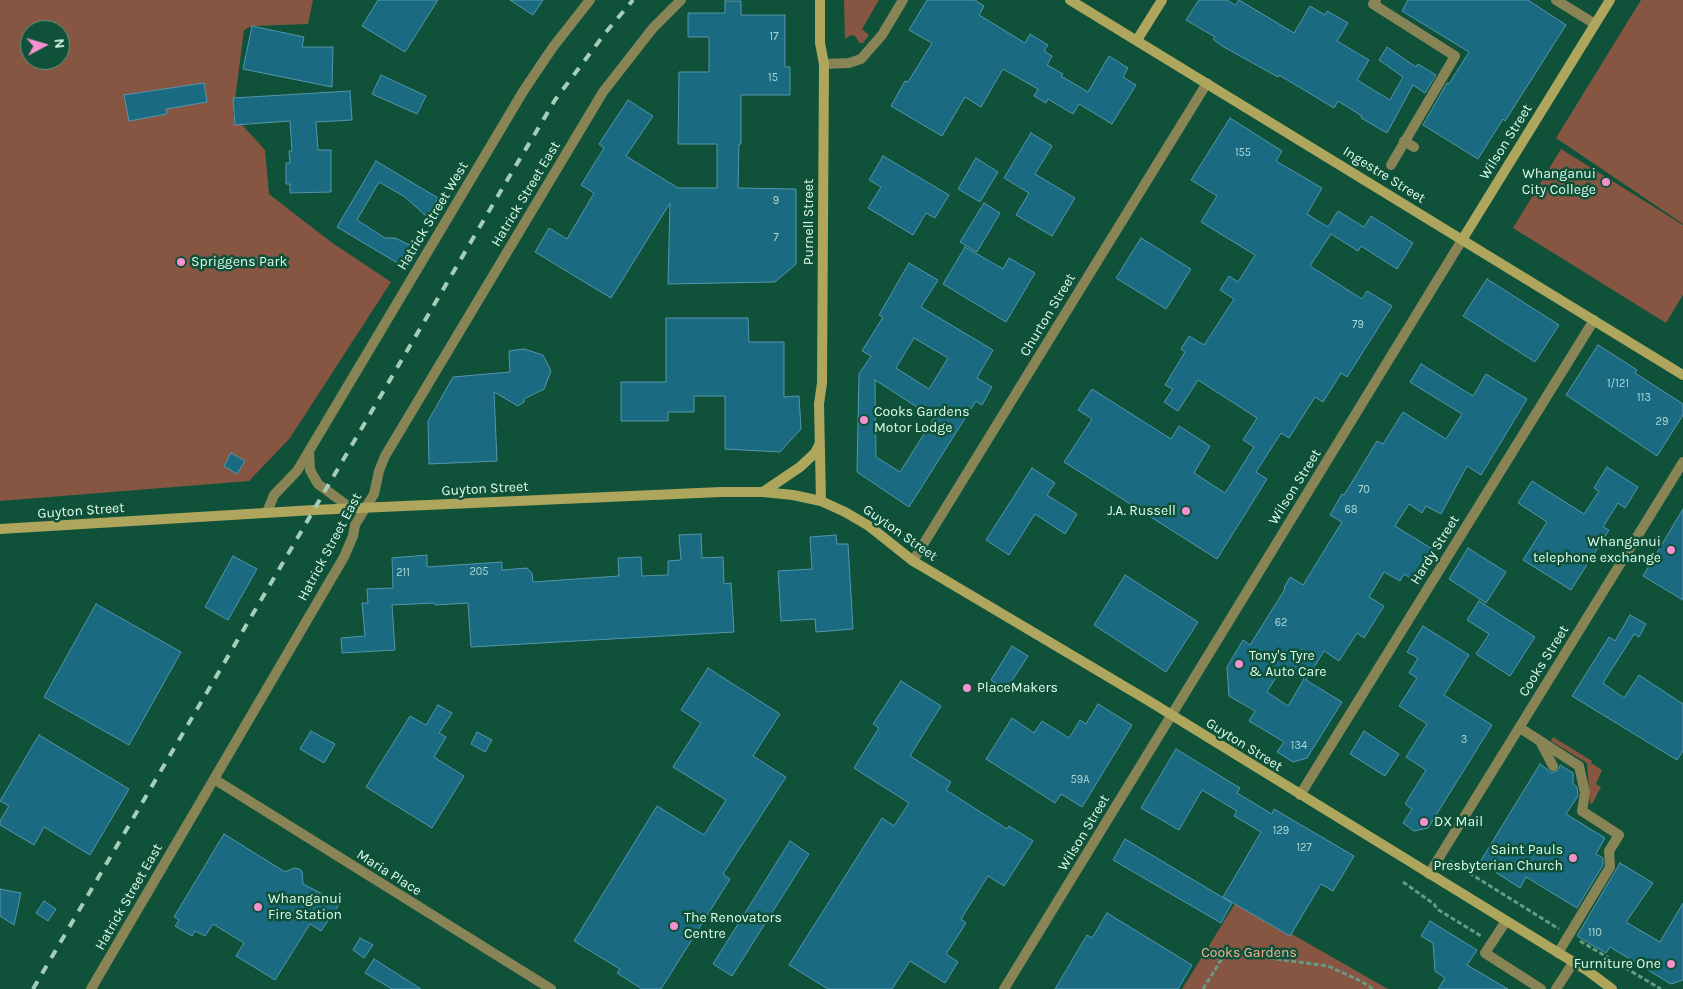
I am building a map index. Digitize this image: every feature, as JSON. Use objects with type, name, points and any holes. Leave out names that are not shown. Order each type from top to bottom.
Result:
[{"type":"main road","name":"Purnell Street","points":[[820,0],[820,43],[824,64],[822,383],[819,404],[821,501]]},
{"type":"main road","name":"Ingestre Street","points":[[1070,0],[1683,375]]},
{"type":"main road","points":[[1137,40],[1162,0]]},
{"type":"main road","name":"Wilson Street","points":[[1462,240],[1610,0]]},
{"type":"main road","points":[[763,492],[800,467],[815,452],[820,443]]},
{"type":"main road","name":"Guyton Street","points":[[0,530],[268,512],[763,492],[793,495],[821,501],[869,526],[913,561],[1171,716],[1573,963],[1612,989]]},
{"type":"street","name":"Hatrick Street West","points":[[268,512],[274,495],[297,471],[524,90],[553,47],[590,0]]},
{"type":"street","name":"Hatrick Street East","points":[[91,989],[344,557],[355,525],[374,494],[378,471],[385,456],[603,92],[653,28],[681,0]]},
{"type":"street","points":[[824,64],[849,63],[861,60],[882,35],[903,0]]},
{"type":"street","points":[[1376,0],[1373,4],[1455,56],[1391,165]]},
{"type":"street","points":[[1556,0],[1595,24]]},
{"type":"street","name":"Churton Street","points":[[913,561],[1207,83]]},
{"type":"street","points":[[1404,141],[1414,148]]},
{"type":"street","name":"Wilson Street","points":[[1004,989],[1462,240]]},
{"type":"street","name":"Hardy Street","points":[[1300,795],[1594,320]]},
{"type":"street","points":[[309,451],[310,470],[318,484],[352,509]]},
{"type":"street","name":"Cooks Street","points":[[1429,874],[1683,462]]},
{"type":"street","points":[[1520,728],[1579,766],[1585,793],[1582,811],[1619,835],[1609,851],[1610,867],[1558,954]]},
{"type":"street","points":[[1541,742],[1554,766]]},
{"type":"street","name":"Maria Place","points":[[214,779],[551,989]]},
{"type":"street","points":[[1506,922],[1485,954],[1541,989]]},
{"type":"street","points":[[1556,989],[1573,963]]},
{"type":"path","points":[[1403,882],[1434,904]]},
{"type":"path","points":[[1203,989],[1223,957]]},
{"type":"path","points":[[1269,958],[1328,966],[1361,981],[1373,989]]},
{"type":"green space","name":"Spriggens Park","points":[[0,0],[313,0],[308,24],[252,26],[244,30],[233,115],[265,150],[269,194],[331,242],[391,282],[290,438],[249,481],[0,501]]},
{"type":"green space","points":[[844,0],[879,0],[862,29],[869,35],[863,43],[860,43],[855,36],[851,35],[845,39]]},
{"type":"green space","points":[[1641,0],[1683,0],[1683,224],[1556,138]]},
{"type":"green space","points":[[1561,149],[1683,225],[1683,295],[1666,323],[1513,228]]},
{"type":"green space","points":[[1553,737],[1592,761],[1591,763],[1602,770],[1596,784],[1601,787],[1592,804],[1590,803],[1587,763],[1551,741]]},
{"type":"green space","name":"Cooks Gardens","points":[[1236,902],[1388,989],[1182,989]]},
{"type":"building","points":[[378,0],[438,0],[405,52],[362,26]]},
{"type":"building","points":[[510,0],[543,0],[533,15]]},
{"type":"building","points":[[927,0],[975,0],[984,6],[979,15],[1025,43],[1030,34],[1048,45],[1044,51],[1052,56],[1047,65],[1088,92],[1109,56],[1128,68],[1123,77],[1136,85],[1112,124],[1079,104],[1073,114],[1048,99],[1046,103],[1034,96],[1038,89],[1003,69],[981,107],[965,97],[942,136],[891,106],[905,81],[908,82],[932,43],[909,30]]},
{"type":"building","points":[[1199,0],[1227,0],[1235,5],[1239,0],[1294,33],[1310,6],[1325,15],[1327,11],[1348,23],[1337,41],[1369,60],[1357,80],[1390,100],[1403,77],[1379,60],[1387,47],[1416,67],[1418,64],[1436,75],[1425,93],[1413,85],[1387,133],[1361,118],[1362,116],[1338,101],[1334,108],[1279,75],[1278,77],[1222,46],[1213,39],[1215,37],[1186,20]]},
{"type":"building","points":[[1408,0],[1528,0],[1566,25],[1505,121],[1503,119],[1478,159],[1423,125],[1447,83],[1449,84],[1469,52],[1402,11]]},
{"type":"building","points":[[725,1],[741,1],[741,15],[785,15],[785,67],[790,67],[790,95],[741,95],[741,144],[739,144],[738,188],[796,189],[796,264],[775,282],[668,284],[670,203],[611,298],[535,252],[549,228],[567,239],[594,193],[581,185],[604,148],[599,144],[628,100],[653,116],[626,156],[678,188],[717,188],[717,144],[678,144],[679,72],[709,72],[709,37],[688,37],[688,13],[725,13]]},
{"type":"building","points":[[252,26],[304,37],[302,47],[333,47],[332,87],[243,69]]},
{"type":"building","points":[[381,75],[426,96],[417,114],[372,94]]},
{"type":"building","points":[[204,83],[207,102],[166,109],[167,114],[129,121],[124,95]]},
{"type":"building","points":[[350,91],[352,120],[316,122],[318,150],[331,150],[331,192],[290,193],[290,184],[286,184],[286,163],[290,163],[289,151],[292,151],[290,121],[235,125],[233,98]]},
{"type":"building","points":[[1230,118],[1282,151],[1276,161],[1322,188],[1307,214],[1328,227],[1338,211],[1364,227],[1371,216],[1413,243],[1397,269],[1361,246],[1358,251],[1331,234],[1310,266],[1362,299],[1367,291],[1392,306],[1347,377],[1341,373],[1323,402],[1315,397],[1289,438],[1281,433],[1256,472],[1267,479],[1217,559],[1064,462],[1092,419],[1078,410],[1092,389],[1171,439],[1179,426],[1210,446],[1194,473],[1225,493],[1254,447],[1243,440],[1257,418],[1198,380],[1178,411],[1164,402],[1173,389],[1165,385],[1185,352],[1181,349],[1189,336],[1204,345],[1234,299],[1220,290],[1229,276],[1238,282],[1255,255],[1201,222],[1217,196],[1191,180]]},
{"type":"building","points":[[1031,133],[1052,146],[1035,174],[1075,198],[1052,236],[1016,215],[1029,193],[1004,178]]},
{"type":"building","points":[[883,156],[949,195],[935,218],[926,213],[913,235],[868,208],[881,187],[869,180]]},
{"type":"building","points":[[976,158],[998,172],[980,202],[958,189]]},
{"type":"building","points":[[376,161],[438,198],[427,217],[405,197],[379,182],[357,220],[385,238],[395,238],[410,245],[399,264],[337,227]]},
{"type":"building","points":[[984,203],[1000,213],[977,252],[960,242]]},
{"type":"building","points":[[1141,238],[1191,269],[1166,309],[1116,278]]},
{"type":"building","points":[[965,247],[1003,269],[1009,258],[1035,273],[1006,322],[943,284]]},
{"type":"building","points":[[909,263],[938,280],[921,307],[993,350],[977,378],[992,387],[982,405],[976,401],[909,507],[857,472],[859,374],[871,356],[862,351],[883,317],[879,315]],"holes":[[[914,338],[948,358],[929,389],[896,368]],[[875,380],[934,418],[900,472],[876,457]]]},
{"type":"building","points":[[1487,279],[1559,325],[1535,362],[1463,316]]},
{"type":"building","points":[[666,318],[748,318],[749,342],[784,342],[784,397],[799,396],[801,429],[780,452],[725,449],[725,396],[694,396],[694,412],[668,412],[668,421],[621,421],[621,382],[666,382]]},
{"type":"building","points":[[1598,345],[1637,370],[1635,373],[1683,404],[1683,415],[1657,456],[1566,395]]},
{"type":"building","points":[[524,349],[543,355],[551,371],[544,389],[524,399],[524,402],[518,406],[494,392],[497,461],[429,464],[428,421],[453,377],[510,372],[509,351]]},
{"type":"building","points":[[1421,364],[1473,396],[1486,374],[1527,399],[1481,475],[1467,466],[1441,514],[1426,506],[1422,513],[1409,504],[1395,526],[1434,550],[1415,581],[1404,574],[1400,581],[1384,572],[1369,597],[1384,606],[1364,638],[1357,633],[1339,661],[1324,651],[1306,680],[1342,702],[1307,758],[1293,762],[1277,752],[1284,742],[1249,721],[1255,711],[1229,696],[1227,667],[1243,640],[1250,645],[1285,589],[1290,577],[1303,585],[1342,522],[1330,515],[1342,494],[1344,495],[1377,441],[1383,444],[1403,412],[1446,439],[1462,414],[1410,382]],"holes":[[[1283,666],[1304,679],[1288,706],[1267,692]]]},
{"type":"building","points":[[231,453],[245,461],[237,474],[224,466]]},
{"type":"building","points":[[1607,467],[1638,487],[1625,508],[1618,503],[1603,527],[1609,530],[1571,590],[1523,560],[1547,522],[1518,503],[1532,481],[1584,514],[1599,491],[1594,488]]},
{"type":"building","points":[[1032,468],[1055,483],[1047,495],[1077,514],[1065,534],[1035,514],[1009,555],[986,540]]},
{"type":"building","name":"Whanganui telephone exchange","points":[[1683,509],[1683,600],[1643,576]]},
{"type":"building","points":[[701,534],[702,558],[723,557],[724,584],[731,583],[734,632],[471,647],[468,603],[392,605],[395,650],[342,653],[341,638],[365,636],[362,603],[368,603],[367,589],[393,588],[392,558],[427,555],[427,567],[502,562],[502,570],[527,568],[532,573],[533,582],[619,576],[618,558],[641,557],[642,576],[668,575],[668,561],[681,560],[679,535]]},
{"type":"building","points":[[836,535],[837,544],[848,544],[853,629],[816,632],[815,619],[781,621],[778,571],[812,569],[810,537]]},
{"type":"building","points":[[1468,548],[1506,572],[1486,603],[1449,579]]},
{"type":"building","points":[[233,556],[257,569],[228,620],[205,607]]},
{"type":"building","points":[[1125,575],[1198,622],[1166,672],[1094,625]]},
{"type":"building","points":[[1479,601],[1535,637],[1510,676],[1476,654],[1489,634],[1467,620]]},
{"type":"building","points":[[96,604],[181,652],[129,745],[44,697]]},
{"type":"building","points":[[1630,615],[1646,624],[1639,637],[1634,634],[1603,683],[1624,698],[1639,675],[1683,704],[1683,751],[1677,760],[1572,696],[1609,637],[1615,641]]},
{"type":"building","points":[[1423,626],[1469,655],[1444,695],[1492,725],[1428,828],[1414,831],[1403,823],[1412,809],[1405,804],[1426,770],[1406,757],[1427,724],[1399,706],[1417,678],[1409,673],[1418,658],[1407,652]]},
{"type":"building","points":[[1012,646],[1028,656],[1006,690],[991,680]]},
{"type":"building","points":[[708,668],[780,714],[753,756],[786,777],[723,874],[730,879],[661,989],[642,989],[617,973],[620,969],[574,941],[657,806],[704,835],[726,800],[673,767],[701,723],[681,710]]},
{"type":"building","points":[[901,681],[941,706],[910,756],[951,782],[946,790],[1007,829],[1009,826],[1033,841],[1004,886],[988,876],[961,919],[966,923],[946,954],[958,962],[945,983],[910,961],[892,989],[828,989],[789,965],[882,818],[894,826],[909,803],[854,768],[879,728],[873,724]]},
{"type":"building","points":[[1098,704],[1132,725],[1082,807],[1061,794],[1055,803],[986,759],[1012,718],[1034,733],[1042,721],[1069,738],[1080,720],[1086,724]]},
{"type":"building","points":[[438,705],[452,713],[439,733],[446,737],[434,757],[464,776],[432,828],[366,787],[410,716],[426,725]]},
{"type":"building","points":[[311,731],[335,744],[324,763],[300,749]]},
{"type":"building","points":[[1364,731],[1399,754],[1385,776],[1350,754]]},
{"type":"building","points":[[477,732],[492,740],[485,752],[471,744]]},
{"type":"building","points":[[39,735],[129,789],[90,855],[44,827],[34,845],[0,825],[0,821],[9,806],[0,801]]},
{"type":"building","points":[[1176,749],[1240,788],[1237,793],[1272,814],[1274,809],[1354,856],[1333,891],[1321,884],[1290,936],[1223,897],[1261,832],[1234,816],[1237,811],[1202,790],[1179,830],[1141,808]]},
{"type":"building","points":[[1540,764],[1552,773],[1558,770],[1560,765],[1573,773],[1573,784],[1577,787],[1578,796],[1566,814],[1605,838],[1596,854],[1603,858],[1603,865],[1577,908],[1526,877],[1520,888],[1480,862]]},
{"type":"building","name":"Whanganui Fire Station","points":[[224,834],[285,872],[294,868],[299,869],[302,871],[303,884],[340,903],[321,931],[310,924],[275,980],[236,956],[244,943],[213,924],[205,936],[195,931],[192,936],[175,926],[179,920],[174,917]]},
{"type":"building","points":[[1125,839],[1232,903],[1221,923],[1113,860]]},
{"type":"building","points":[[790,841],[809,854],[732,976],[713,964]]},
{"type":"building","points":[[1620,863],[1653,883],[1626,922],[1660,942],[1683,903],[1683,980],[1671,984],[1610,947],[1606,953],[1577,936]]},
{"type":"building","points":[[0,889],[21,893],[14,925],[0,916]]},
{"type":"building","points":[[44,901],[56,909],[48,921],[36,913]]},
{"type":"building","points":[[1107,913],[1192,965],[1178,989],[1055,989],[1087,935],[1092,938]]},
{"type":"building","points":[[1430,921],[1477,950],[1467,965],[1508,989],[1438,989],[1445,978],[1435,971],[1433,943],[1421,936]]},
{"type":"building","points":[[360,938],[373,945],[364,958],[353,950]]},
{"type":"building","points":[[374,959],[421,989],[392,989],[365,973]]},
{"type":"railway","points":[[33,989],[555,100],[606,32],[633,0]]},
{"type":"place","name":"Whanganui City College","points":[[1606,182]]},
{"type":"place","name":"Spriggens Park","points":[[181,262]]},
{"type":"place","name":"Cooks Gardens Motor Lodge","points":[[864,420]]},
{"type":"place","name":"J.A. Russell","points":[[1186,511]]},
{"type":"place","name":"Whanganui telephone exchange","points":[[1671,550]]},
{"type":"place","name":"Tony's Tyre & Auto Care","points":[[1239,664]]},
{"type":"place","name":"PlaceMakers","points":[[967,688]]},
{"type":"place","name":"DX Mail","points":[[1424,822]]},
{"type":"place","name":"Saint Pauls Presbyterian Church","points":[[1573,858]]},
{"type":"place","name":"Whanganui Fire Station","points":[[258,907]]},
{"type":"place","name":"The Renovators Centre","points":[[674,926]]},
{"type":"place","name":"Furniture One","points":[[1671,964]]}]
